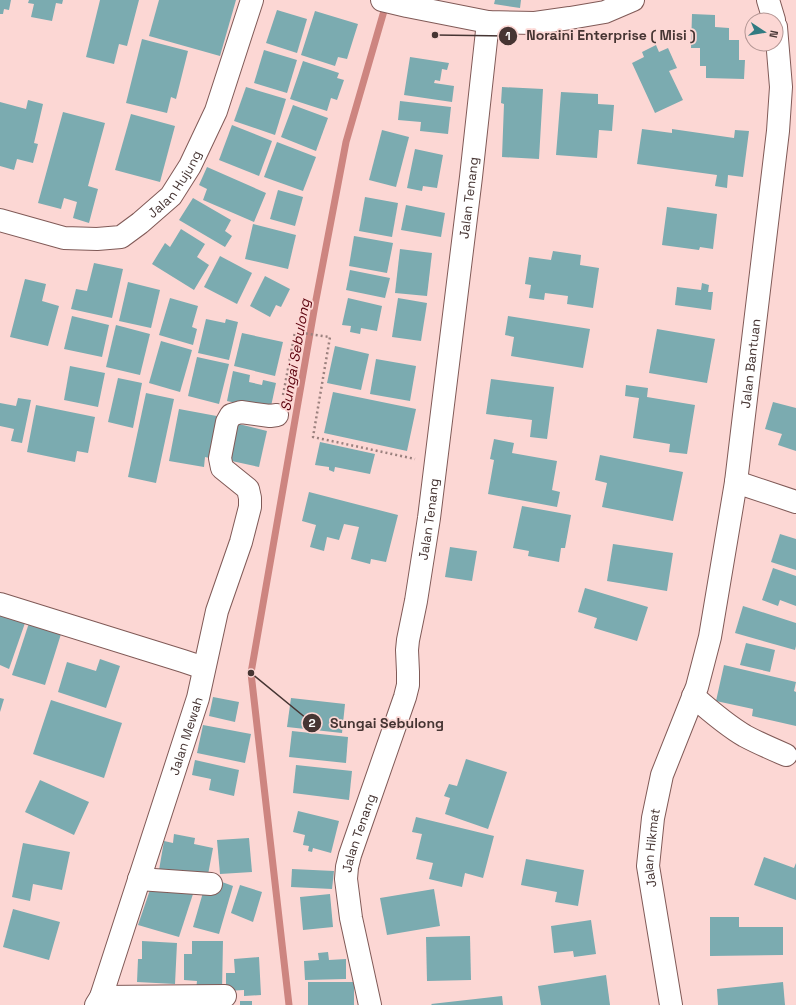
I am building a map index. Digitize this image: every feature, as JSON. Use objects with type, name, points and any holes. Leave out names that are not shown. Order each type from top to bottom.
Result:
[{"type":"street","name":"Jalan Hujung","points":[[0,220],[64,238],[97,239],[121,237],[140,223],[171,196],[190,166],[216,111],[252,0]]},
{"type":"street","points":[[382,0],[488,22],[535,23],[570,18],[604,6],[633,0]]},
{"type":"street","points":[[768,0],[772,12]]},
{"type":"street","name":"Jalan Tenang","points":[[370,1005],[351,918],[346,879],[347,867],[405,697],[408,684],[408,640],[429,518],[471,177],[488,22]]},
{"type":"street","name":"Jalan Bantuan","points":[[693,696],[697,687],[710,637],[736,482],[778,131],[781,87],[778,52]]},
{"type":"street","name":"Jalan Mewah","points":[[98,1001],[140,879],[198,698],[217,611],[241,542],[250,507],[248,489],[222,468],[220,458],[227,422],[231,415],[241,412],[270,416],[277,415]]},
{"type":"street","points":[[736,482],[796,502]]},
{"type":"street","points":[[0,604],[204,668]]},
{"type":"street","points":[[693,696],[714,714],[744,735],[786,755]]},
{"type":"street","name":"Jalan Hikmat","points":[[671,1005],[648,866],[653,818],[662,775],[693,696]]},
{"type":"street","points":[[140,879],[211,884]]},
{"type":"street","points":[[98,1001],[225,996]]},
{"type":"path","points":[[277,415],[281,410],[295,332],[330,337],[313,437],[435,463]]},
{"type":"building","points":[[0,0],[11,0],[9,10],[4,9],[3,14],[0,14]]},
{"type":"building","points":[[29,0],[63,0],[62,4],[56,3],[52,21],[31,17],[34,4],[28,3]]},
{"type":"building","points":[[100,0],[139,0],[127,46],[119,44],[114,64],[86,57]]},
{"type":"building","points":[[159,0],[236,0],[220,56],[149,36]]},
{"type":"building","points":[[495,0],[521,0],[520,8],[494,4]]},
{"type":"building","points":[[277,10],[307,19],[297,53],[266,43]]},
{"type":"building","points":[[315,11],[358,24],[347,59],[338,57],[335,66],[301,55]]},
{"type":"building","points":[[692,14],[715,15],[715,27],[729,28],[729,40],[739,40],[739,60],[745,60],[744,79],[706,78],[706,66],[700,66],[700,48],[691,48]]},
{"type":"building","points":[[142,39],[188,51],[176,99],[171,97],[167,113],[126,103]]},
{"type":"building","points":[[656,45],[659,52],[668,48],[677,68],[669,71],[683,100],[655,113],[632,63],[644,57],[642,52]]},
{"type":"building","points":[[264,50],[297,60],[287,93],[254,83]]},
{"type":"building","points":[[410,57],[449,63],[447,70],[442,69],[440,81],[435,80],[434,83],[454,86],[452,102],[404,95]]},
{"type":"building","points":[[303,61],[339,73],[337,78],[344,80],[337,100],[331,98],[327,111],[290,99]]},
{"type":"building","points":[[246,87],[286,99],[275,135],[234,121]]},
{"type":"building","points":[[502,87],[543,89],[539,159],[502,157],[504,104],[501,103]]},
{"type":"building","points":[[561,92],[598,94],[598,104],[614,105],[612,131],[599,130],[597,158],[556,155]]},
{"type":"building","points":[[28,100],[43,104],[34,143],[38,144],[33,163],[17,159],[14,170],[0,166],[0,102],[26,109]]},
{"type":"building","points":[[400,101],[451,107],[448,134],[420,131],[421,122],[398,120]]},
{"type":"building","points":[[293,105],[328,118],[316,151],[281,137]]},
{"type":"building","points":[[63,112],[105,123],[88,186],[98,189],[89,223],[73,218],[77,202],[64,198],[61,209],[38,203]]},
{"type":"building","points":[[131,114],[175,126],[160,182],[115,170]]},
{"type":"building","points":[[232,125],[272,141],[259,176],[219,160]]},
{"type":"building","points":[[642,129],[672,133],[672,129],[734,138],[735,130],[749,131],[743,177],[728,175],[727,188],[715,186],[717,175],[637,164]]},
{"type":"building","points":[[382,130],[409,137],[396,187],[369,180]]},
{"type":"building","points":[[277,142],[316,157],[303,191],[264,177]]},
{"type":"building","points":[[415,149],[443,155],[437,188],[423,186],[422,191],[407,188]]},
{"type":"building","points":[[207,167],[266,193],[254,222],[203,200],[207,189],[199,185]]},
{"type":"building","points":[[278,190],[303,197],[295,226],[270,219]]},
{"type":"building","points":[[365,197],[398,203],[392,237],[359,231]]},
{"type":"building","points":[[193,198],[231,220],[225,231],[232,236],[225,247],[179,220]]},
{"type":"building","points":[[406,205],[445,213],[441,237],[401,230]]},
{"type":"building","points":[[667,207],[717,214],[713,249],[700,247],[699,250],[662,245]]},
{"type":"building","points":[[253,224],[296,235],[288,269],[245,259]]},
{"type":"building","points":[[181,229],[205,244],[197,257],[209,265],[194,290],[152,264],[165,243],[170,247]]},
{"type":"building","points":[[354,236],[393,243],[387,273],[349,266]]},
{"type":"building","points":[[400,249],[432,253],[427,296],[395,293]]},
{"type":"building","points":[[553,251],[581,255],[580,265],[599,268],[593,308],[567,304],[568,296],[545,293],[544,300],[529,298],[531,285],[525,284],[529,257],[551,260]]},
{"type":"building","points":[[220,256],[252,273],[237,304],[204,287]]},
{"type":"building","points":[[94,263],[123,269],[112,318],[71,309],[76,289],[87,291]]},
{"type":"building","points":[[350,270],[390,278],[385,298],[346,290]]},
{"type":"building","points":[[265,276],[290,289],[281,307],[276,305],[270,317],[250,306]]},
{"type":"building","points":[[25,279],[46,284],[42,301],[59,306],[48,346],[10,337]]},
{"type":"building","points":[[128,282],[160,290],[151,328],[119,321]]},
{"type":"building","points":[[702,283],[709,285],[708,292],[713,292],[711,310],[675,305],[677,287],[701,290]]},
{"type":"building","points":[[170,298],[198,306],[192,327],[197,329],[193,345],[159,335]]},
{"type":"building","points":[[348,298],[382,306],[377,331],[361,328],[360,334],[350,332],[351,326],[342,325]]},
{"type":"building","points":[[398,298],[427,303],[421,341],[392,337]]},
{"type":"building","points":[[72,316],[109,325],[102,357],[64,349]]},
{"type":"building","points":[[508,316],[590,329],[583,368],[511,356],[514,337],[505,335]]},
{"type":"building","points":[[206,319],[225,323],[226,319],[238,322],[229,360],[198,353]]},
{"type":"building","points":[[116,325],[150,334],[140,375],[106,367]]},
{"type":"building","points":[[657,329],[715,339],[707,383],[649,373]]},
{"type":"building","points":[[242,333],[283,342],[275,376],[234,366]]},
{"type":"building","points":[[161,341],[192,350],[180,392],[149,383]]},
{"type":"building","points":[[335,346],[369,354],[361,390],[327,383]]},
{"type":"building","points":[[197,357],[229,364],[219,404],[188,396]]},
{"type":"building","points":[[376,359],[416,366],[410,401],[370,394]]},
{"type":"building","points":[[70,366],[105,373],[98,407],[64,400]]},
{"type":"building","points":[[233,371],[250,375],[249,382],[262,385],[263,380],[276,383],[270,411],[227,401]]},
{"type":"building","points":[[118,378],[142,383],[133,428],[108,422]]},
{"type":"building","points":[[491,379],[554,387],[547,439],[530,437],[532,420],[486,414]]},
{"type":"building","points":[[626,385],[648,388],[647,397],[695,405],[687,454],[669,452],[670,444],[633,438],[639,398],[625,396]]},
{"type":"building","points":[[333,392],[416,409],[407,451],[324,433]]},
{"type":"building","points":[[146,393],[174,399],[156,483],[128,477]]},
{"type":"building","points":[[18,398],[31,400],[22,443],[11,441],[14,429],[0,426],[0,403],[16,406]]},
{"type":"building","points":[[773,402],[796,408],[796,451],[778,445],[782,434],[765,429]]},
{"type":"building","points":[[36,405],[95,417],[88,453],[77,451],[75,462],[27,452]]},
{"type":"building","points":[[179,409],[222,417],[214,459],[205,457],[204,467],[169,461]]},
{"type":"building","points":[[235,423],[267,431],[259,467],[227,460]]},
{"type":"building","points":[[494,439],[514,443],[512,453],[557,461],[552,490],[560,492],[557,507],[488,494],[494,460],[490,459]]},
{"type":"building","points":[[320,442],[375,454],[370,474],[335,467],[334,472],[329,470],[329,467],[315,465]]},
{"type":"building","points":[[600,455],[683,472],[673,521],[602,507],[607,483],[595,480]]},
{"type":"building","points":[[309,492],[398,515],[386,562],[371,559],[370,564],[351,559],[359,527],[344,524],[339,540],[327,537],[324,551],[310,547],[316,525],[302,521]]},
{"type":"building","points":[[522,506],[571,515],[565,548],[561,548],[559,562],[528,556],[529,551],[513,548]]},
{"type":"building","points":[[780,534],[796,539],[796,570],[771,562]]},
{"type":"building","points":[[613,544],[673,553],[667,591],[607,581]]},
{"type":"building","points":[[450,547],[477,551],[472,581],[445,577]]},
{"type":"building","points":[[773,568],[796,576],[796,606],[780,600],[778,606],[762,600]]},
{"type":"building","points":[[585,588],[648,607],[637,641],[594,628],[597,618],[578,612]]},
{"type":"building","points":[[743,606],[796,623],[795,650],[735,633]]},
{"type":"building","points":[[0,615],[25,623],[9,669],[0,665]]},
{"type":"building","points":[[29,623],[61,634],[45,685],[12,675]]},
{"type":"building","points":[[746,643],[775,650],[770,672],[740,665]]},
{"type":"building","points":[[100,659],[120,666],[106,708],[58,692],[67,662],[96,671]]},
{"type":"building","points":[[724,665],[796,682],[794,691],[796,692],[796,726],[752,716],[753,709],[716,701]]},
{"type":"building","points":[[213,697],[239,702],[235,722],[209,716]]},
{"type":"building","points":[[0,698],[4,699],[0,712]]},
{"type":"building","points":[[291,698],[345,704],[342,733],[287,727]]},
{"type":"building","points":[[51,700],[122,723],[104,778],[33,754]]},
{"type":"building","points":[[203,725],[251,734],[245,763],[197,753]]},
{"type":"building","points":[[292,731],[348,737],[346,763],[289,757]]},
{"type":"building","points":[[466,759],[507,772],[488,829],[445,814],[450,798],[444,796],[449,784],[457,786]]},
{"type":"building","points":[[195,760],[239,770],[234,796],[209,790],[211,779],[192,775]]},
{"type":"building","points":[[296,765],[352,771],[349,800],[293,793]]},
{"type":"building","points":[[40,780],[89,802],[74,835],[25,812]]},
{"type":"building","points":[[298,811],[339,821],[331,853],[313,848],[312,852],[308,851],[309,846],[303,845],[305,835],[293,832]]},
{"type":"building","points":[[416,817],[494,836],[483,878],[465,873],[462,887],[429,879],[433,863],[416,859],[422,834],[412,832]]},
{"type":"building","points":[[174,834],[195,838],[194,844],[213,848],[207,880],[159,870],[164,841],[173,843]]},
{"type":"building","points":[[249,838],[252,872],[220,874],[217,840]]},
{"type":"building","points":[[23,843],[70,852],[62,890],[33,884],[30,901],[12,897]]},
{"type":"building","points":[[764,857],[794,868],[796,863],[796,900],[754,885]]},
{"type":"building","points":[[526,859],[584,870],[578,906],[555,902],[557,892],[521,885]]},
{"type":"building","points":[[292,869],[334,871],[332,889],[291,887]]},
{"type":"building","points":[[222,882],[233,886],[219,934],[193,927],[204,889],[218,893]]},
{"type":"building","points":[[240,885],[262,892],[253,922],[231,913]]},
{"type":"building","points":[[151,887],[193,894],[179,937],[138,925]]},
{"type":"building","points":[[434,889],[440,926],[387,935],[380,898]]},
{"type":"building","points":[[330,894],[333,927],[303,930],[300,897]]},
{"type":"building","points":[[13,909],[60,922],[49,960],[3,947]]},
{"type":"building","points":[[710,917],[739,917],[739,927],[783,927],[783,955],[710,956]]},
{"type":"building","points":[[591,920],[596,954],[574,957],[573,951],[554,953],[551,926]]},
{"type":"building","points":[[470,936],[471,980],[427,981],[426,937]]},
{"type":"building","points":[[142,941],[177,943],[175,984],[137,982],[138,959],[142,959]]},
{"type":"building","points":[[192,941],[223,941],[222,991],[196,991],[197,981],[184,980],[184,954],[192,954]]},
{"type":"building","points":[[328,952],[329,960],[346,959],[346,979],[305,980],[304,961],[319,960],[318,953]]},
{"type":"building","points":[[259,957],[261,995],[244,996],[244,990],[226,991],[226,973],[235,973],[234,959]]},
{"type":"building","points":[[606,975],[610,1005],[541,1005],[538,986]]},
{"type":"building","points":[[308,982],[354,982],[354,1005],[308,1005]]},
{"type":"building","points":[[783,982],[785,1005],[718,1005],[717,989]]},
{"type":"building","points":[[502,996],[503,1005],[431,1004]]},
{"type":"building","points":[[240,1001],[252,1001],[252,1005],[240,1005]]},
{"type":"waterway","name":"Sungai Sebulong","points":[[289,1005],[251,673],[315,305],[346,142],[386,4]]},
{"type":"place","name":"Noraini Enterprise ( Misi )","points":[[435,35]]},
{"type":"place","name":"Sungai Sebulong","points":[[251,673]]}]
